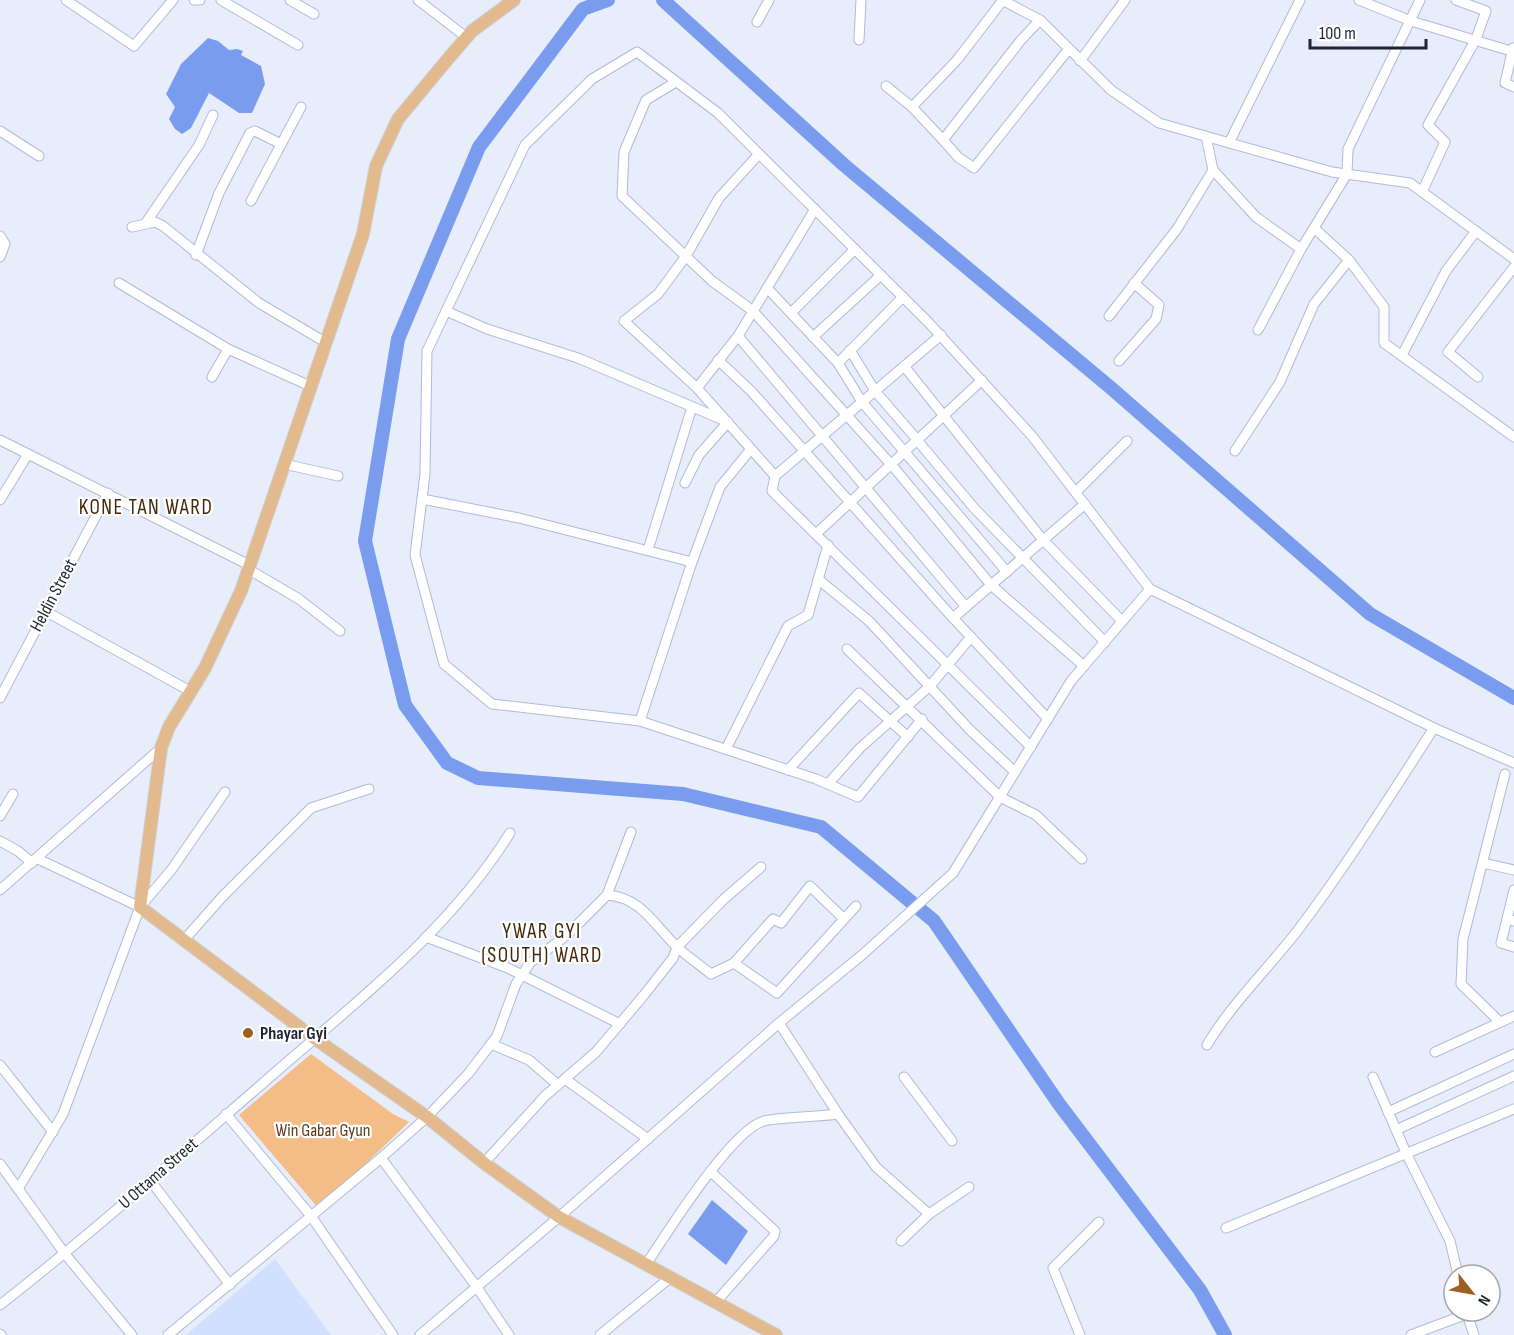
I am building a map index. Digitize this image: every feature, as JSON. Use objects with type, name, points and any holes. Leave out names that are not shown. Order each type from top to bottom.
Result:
[{"type":"main road","points":[[514,0],[466,37],[398,119],[375,166],[363,234],[241,591],[205,668],[169,727],[161,748],[140,907],[314,1038],[427,1117],[484,1163],[559,1217],[776,1335]]},
{"type":"street","points":[[66,0],[135,46],[173,0]]},
{"type":"street","points":[[194,0],[201,0]]},
{"type":"street","points":[[221,0],[298,45]]},
{"type":"street","points":[[290,0],[314,14]]},
{"type":"street","points":[[418,0],[466,37]]},
{"type":"street","points":[[758,22],[769,0]]},
{"type":"street","points":[[859,40],[861,0]]},
{"type":"street","points":[[912,107],[957,60],[1003,0],[1040,20],[1111,90],[1159,123],[1347,174],[1410,183],[1514,259]]},
{"type":"street","points":[[1080,61],[1125,0]]},
{"type":"street","points":[[1229,143],[1300,0]]},
{"type":"street","points":[[1359,0],[1411,21],[1512,49],[1505,83],[1514,87]]},
{"type":"street","points":[[1258,330],[1301,249],[1347,174],[1348,149],[1420,0]]},
{"type":"street","points":[[1422,192],[1445,142],[1428,125],[1476,39],[1486,11],[1456,0]]},
{"type":"street","points":[[943,140],[1021,40],[1040,20]]},
{"type":"street","points":[[886,86],[912,107],[958,157],[974,168],[1068,50]]},
{"type":"street","points":[[922,719],[858,797],[788,770],[640,722],[492,705],[444,664],[415,555],[422,499],[427,351],[525,145],[592,79],[637,52],[718,113],[941,335],[1032,436],[1150,589],[1434,728],[1514,763]]},
{"type":"street","points":[[676,81],[646,100],[624,152],[622,196],[712,281],[753,311],[891,464],[991,585],[1084,666]]},
{"type":"street","points":[[251,201],[301,107]]},
{"type":"street","points":[[145,224],[199,145],[213,115]]},
{"type":"street","points":[[0,131],[39,156]]},
{"type":"street","points":[[196,255],[219,193],[250,133],[255,131],[281,144]]},
{"type":"street","points":[[1206,136],[1212,170],[1256,217],[1301,249]]},
{"type":"street","points":[[759,154],[719,198],[686,256],[658,294],[624,321],[697,388],[775,476]]},
{"type":"street","points":[[1109,316],[1177,229],[1212,170]]},
{"type":"street","points":[[697,388],[738,336],[815,210]]},
{"type":"street","points":[[132,227],[155,222],[163,226],[196,255],[259,303],[325,342]]},
{"type":"street","points":[[1314,228],[1349,260],[1384,307],[1384,343],[1514,437]]},
{"type":"street","points":[[1402,355],[1446,272],[1476,231]]},
{"type":"street","points":[[0,236],[5,244],[0,257]]},
{"type":"street","points":[[791,313],[855,249]]},
{"type":"street","points":[[1235,451],[1280,382],[1314,304],[1349,260]]},
{"type":"street","points":[[1478,377],[1448,352],[1514,267]]},
{"type":"street","points":[[813,337],[881,275]]},
{"type":"street","points":[[119,283],[228,350],[310,386]]},
{"type":"street","points":[[1119,361],[1156,319],[1159,305],[1134,283]]},
{"type":"street","points":[[767,288],[838,363],[862,402],[1007,572]]},
{"type":"street","points":[[838,363],[903,297]]},
{"type":"street","points":[[446,311],[486,329],[578,358],[728,422]]},
{"type":"street","points":[[941,335],[775,476],[772,491],[1031,747]]},
{"type":"street","points":[[738,336],[966,607]]},
{"type":"street","points":[[212,377],[228,350]]},
{"type":"street","points":[[850,350],[875,391],[974,508],[1023,557],[1050,589],[1105,642]]},
{"type":"street","points":[[718,360],[751,391],[953,618],[1048,719]]},
{"type":"street","points":[[904,366],[1043,540],[1122,621]]},
{"type":"street","points":[[817,533],[916,438],[982,380]]},
{"type":"street","points":[[648,550],[692,407]]},
{"type":"street","points":[[685,483],[699,455],[728,422]]},
{"type":"street","points":[[0,440],[108,493],[249,567],[299,599],[340,632]]},
{"type":"street","points":[[1076,492],[1127,441]]},
{"type":"street","points":[[640,722],[692,562],[720,487],[751,449]]},
{"type":"street","points":[[0,500],[28,454]]},
{"type":"street","points":[[284,464],[338,476]]},
{"type":"street","name":"Heldin Street","points":[[0,698],[108,493]]},
{"type":"street","points":[[422,499],[519,518],[692,562]]},
{"type":"street","points":[[953,618],[1084,504]]},
{"type":"street","points":[[726,749],[788,626],[808,615],[828,546]]},
{"type":"street","points":[[818,579],[869,621],[970,730],[1016,772]]},
{"type":"street","points":[[420,1335],[559,1217],[779,1023],[862,955],[953,873],[1071,681],[1150,589]]},
{"type":"street","points":[[45,611],[190,691]]},
{"type":"street","points":[[828,784],[860,748],[930,686],[950,665],[971,637]]},
{"type":"street","points":[[847,649],[922,719],[1000,797],[1036,815],[1082,859]]},
{"type":"street","points":[[788,770],[859,693],[908,737]]},
{"type":"street","points":[[1207,1045],[1222,1020],[1296,932],[1353,855],[1434,728]]},
{"type":"street","points":[[0,890],[161,748]]},
{"type":"street","points":[[1498,1021],[1461,984],[1464,939],[1504,774]]},
{"type":"street","points":[[184,940],[223,896],[311,808],[369,789]]},
{"type":"street","points":[[18,1189],[63,1114],[140,907],[172,869],[225,792]]},
{"type":"street","points":[[0,816],[12,794]]},
{"type":"street","name":"U Ottama Street","points":[[0,1305],[65,1254],[404,961],[485,873],[510,832]]},
{"type":"street","points":[[168,1335],[381,1158],[427,1117],[468,1074],[497,1036],[521,976],[530,963],[568,934],[607,895],[631,832]]},
{"type":"street","points":[[0,841],[35,861],[140,907]]},
{"type":"street","points":[[1483,863],[1514,870]]},
{"type":"street","points":[[484,1163],[510,1131],[596,1052],[673,958],[677,947],[724,899],[761,867]]},
{"type":"street","points":[[607,895],[622,896],[649,915],[677,947],[711,974],[734,963],[773,919],[781,923],[810,886],[844,919]]},
{"type":"street","points":[[1514,890],[1510,920],[1500,943],[1514,947]]},
{"type":"street","points":[[734,963],[777,993],[856,906]]},
{"type":"street","points":[[426,937],[508,968],[620,1024]]},
{"type":"street","points":[[1435,1052],[1498,1021],[1514,1016]]},
{"type":"street","points":[[779,1023],[838,1114],[876,1167],[929,1214]]},
{"type":"street","points":[[491,1044],[529,1060],[648,1138]]},
{"type":"street","points":[[1388,1112],[1514,1054]]},
{"type":"street","points":[[0,1065],[52,1132]]},
{"type":"street","points":[[1396,1130],[1514,1076]]},
{"type":"street","points":[[904,1077],[952,1141]]},
{"type":"street","points":[[1373,1077],[1407,1155],[1450,1241],[1455,1263]]},
{"type":"street","points":[[1226,1228],[1514,1109]]},
{"type":"street","points":[[226,1114],[311,1216],[393,1335]]},
{"type":"street","points":[[647,1263],[711,1172],[743,1135],[763,1122],[838,1114]]},
{"type":"street","points":[[381,1158],[476,1286],[509,1335]]},
{"type":"street","points":[[0,1164],[65,1254],[132,1335]]},
{"type":"street","points":[[711,1172],[775,1231],[774,1236],[715,1303]]},
{"type":"street","points":[[150,1180],[230,1285]]},
{"type":"street","points":[[901,1241],[929,1214],[969,1187]]},
{"type":"street","points":[[1080,1335],[1053,1268],[1098,1222]]},
{"type":"street","points":[[600,1335],[671,1277]]},
{"type":"street","points":[[1411,1335],[1442,1322]]},
{"type":"shaded area","points":[[275,1259],[331,1335],[186,1335]]},
{"type":"green space","name":"Win Gabar Gyun","points":[[311,1054],[393,1114],[409,1122],[319,1209],[239,1115]]},
{"type":"water","points":[[208,38],[218,41],[229,50],[243,51],[241,55],[261,66],[265,84],[252,113],[239,113],[209,93],[191,128],[182,134],[175,129],[169,119],[175,107],[166,94],[181,64]]},
{"type":"water","points":[[712,1200],[748,1231],[726,1265],[688,1234]]},
{"type":"waterway","points":[[608,0],[583,9],[479,147],[398,339],[365,541],[405,705],[447,763],[478,778],[683,794],[821,827],[934,921],[1059,1104],[1200,1290],[1225,1335]]},
{"type":"waterway","points":[[663,0],[844,165],[1111,388],[1370,614],[1514,698]]},
{"type":"place","name":"Phayar Gyi","points":[[248,1033]]},
{"type":"district","name":"KONE TAN WARD","points":[[146,507]]},
{"type":"district","name":"YWAR GYI (SOUTH) WARD","points":[[542,943]]}]
